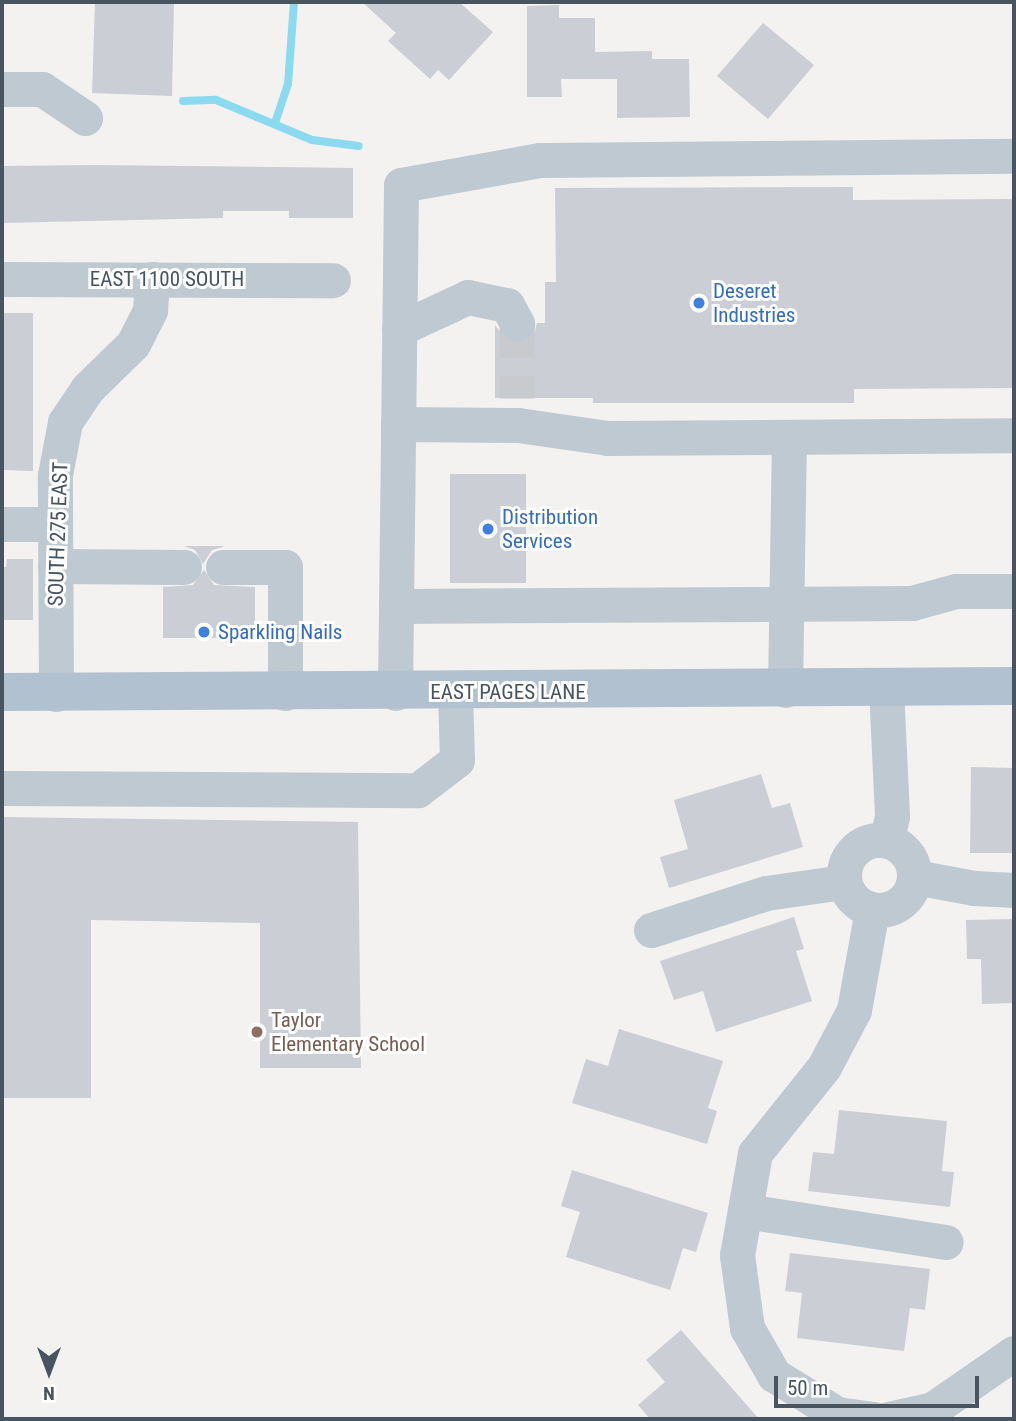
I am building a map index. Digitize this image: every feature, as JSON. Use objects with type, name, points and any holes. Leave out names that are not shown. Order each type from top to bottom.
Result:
[{"type":"main road","name":"EAST PAGES LANE","points":[[2,692],[455,692],[1014,686]]},
{"type":"street","points":[[2,89],[41,89],[85,118]]},
{"type":"street","points":[[395,692],[401,185],[541,160],[1014,156]]},
{"type":"street","name":"EAST 1100 SOUTH","points":[[2,279],[333,280]]},
{"type":"street","name":"SOUTH 275 EAST","points":[[56,694],[55,475],[65,422],[87,389],[133,344],[150,310],[152,279]]},
{"type":"street","points":[[399,329],[468,297],[507,305],[517,323]]},
{"type":"street","points":[[398,424],[517,412],[608,438],[1014,435]]},
{"type":"street","points":[[785,690],[789,438]]},
{"type":"street","points":[[2,524],[54,524]]},
{"type":"street","points":[[55,566],[184,567]]},
{"type":"street","points":[[223,567],[285,567],[285,693]]},
{"type":"street","points":[[396,606],[912,603],[956,591],[1014,591]]},
{"type":"street","points":[[886,688],[892,816],[887,840]]},
{"type":"street","points":[[2,788],[418,790],[457,760],[455,692]]},
{"type":"street","points":[[887,840],[906,852],[915,877],[901,903],[872,910],[851,898],[843,882],[851,853],[863,843],[887,840]]},
{"type":"street","points":[[915,877],[974,888],[1014,890]]},
{"type":"street","points":[[651,930],[766,893],[843,882]]},
{"type":"street","points":[[872,910],[854,1010],[824,1068],[755,1153],[737,1255],[747,1328],[774,1375],[837,1414],[874,1419]]},
{"type":"street","points":[[745,1211],[946,1242]]},
{"type":"street","points":[[888,1419],[933,1409],[1014,1353]]},
{"type":"building","points":[[95,2],[174,2],[172,96],[92,93]]},
{"type":"building","points":[[362,2],[459,2],[493,32],[449,80],[438,70],[430,79],[388,41],[396,33]]},
{"type":"building","points":[[559,5],[559,18],[595,18],[595,52],[652,51],[652,59],[689,59],[690,117],[617,118],[617,79],[561,79],[562,97],[527,97],[527,6]]},
{"type":"building","points":[[763,23],[814,65],[768,119],[717,76]]},
{"type":"building","points":[[2,166],[353,168],[353,218],[289,218],[289,211],[223,211],[223,218],[2,223]]},
{"type":"building","name":"Deseret Industries","points":[[853,187],[853,200],[1014,199],[1014,388],[854,389],[854,403],[593,403],[593,398],[495,398],[495,325],[506,340],[517,343],[534,334],[537,323],[545,323],[545,282],[556,282],[555,188]]},
{"type":"building","points":[[2,313],[33,313],[33,471],[2,470]]},
{"type":"building","name":"Distribution Services","points":[[450,474],[526,474],[526,583],[450,583]]},
{"type":"building","points":[[184,546],[223,547],[212,550],[203,564],[195,550]]},
{"type":"building","points":[[7,559],[33,559],[33,620],[2,620],[2,567],[6,567]]},
{"type":"building","points":[[204,570],[214,585],[255,587],[255,638],[163,638],[163,587],[193,585]]},
{"type":"building","points":[[971,767],[1014,768],[1014,853],[970,853]]},
{"type":"building","points":[[761,774],[772,808],[790,803],[803,847],[669,888],[660,857],[688,849],[674,800]]},
{"type":"building","points":[[2,817],[358,822],[361,1068],[260,1068],[260,923],[91,920],[91,1098],[2,1098]]},
{"type":"building","points":[[794,917],[804,949],[796,951],[812,1001],[716,1032],[703,991],[674,1000],[660,961]]},
{"type":"building","points":[[1014,919],[1014,1003],[982,1004],[981,959],[967,959],[966,920]]},
{"type":"building","points":[[619,1029],[723,1061],[708,1108],[717,1111],[707,1144],[572,1103],[586,1059],[608,1066]]},
{"type":"building","points":[[839,1110],[947,1121],[942,1171],[954,1172],[950,1207],[808,1191],[813,1152],[834,1154]]},
{"type":"building","points":[[572,1170],[708,1213],[696,1252],[683,1248],[670,1290],[566,1257],[580,1212],[561,1206]]},
{"type":"building","points":[[790,1253],[930,1269],[925,1310],[910,1308],[904,1351],[797,1338],[802,1293],[785,1291]]},
{"type":"building","points":[[681,1330],[759,1419],[650,1419],[638,1405],[665,1382],[646,1360]]},
{"type":"waterway","points":[[275,123],[288,84],[294,2]]},
{"type":"waterway","points":[[183,101],[216,100],[312,140],[359,146]]},
{"type":"tunnel","points":[[517,323],[517,398]]},
{"type":"place","name":"Deseret Industries","points":[[699,303]]},
{"type":"place","name":"Distribution Services","points":[[488,529]]},
{"type":"place","name":"Sparkling Nails","points":[[204,632]]},
{"type":"place","name":"Taylor Elementary School","points":[[257,1032]]}]
